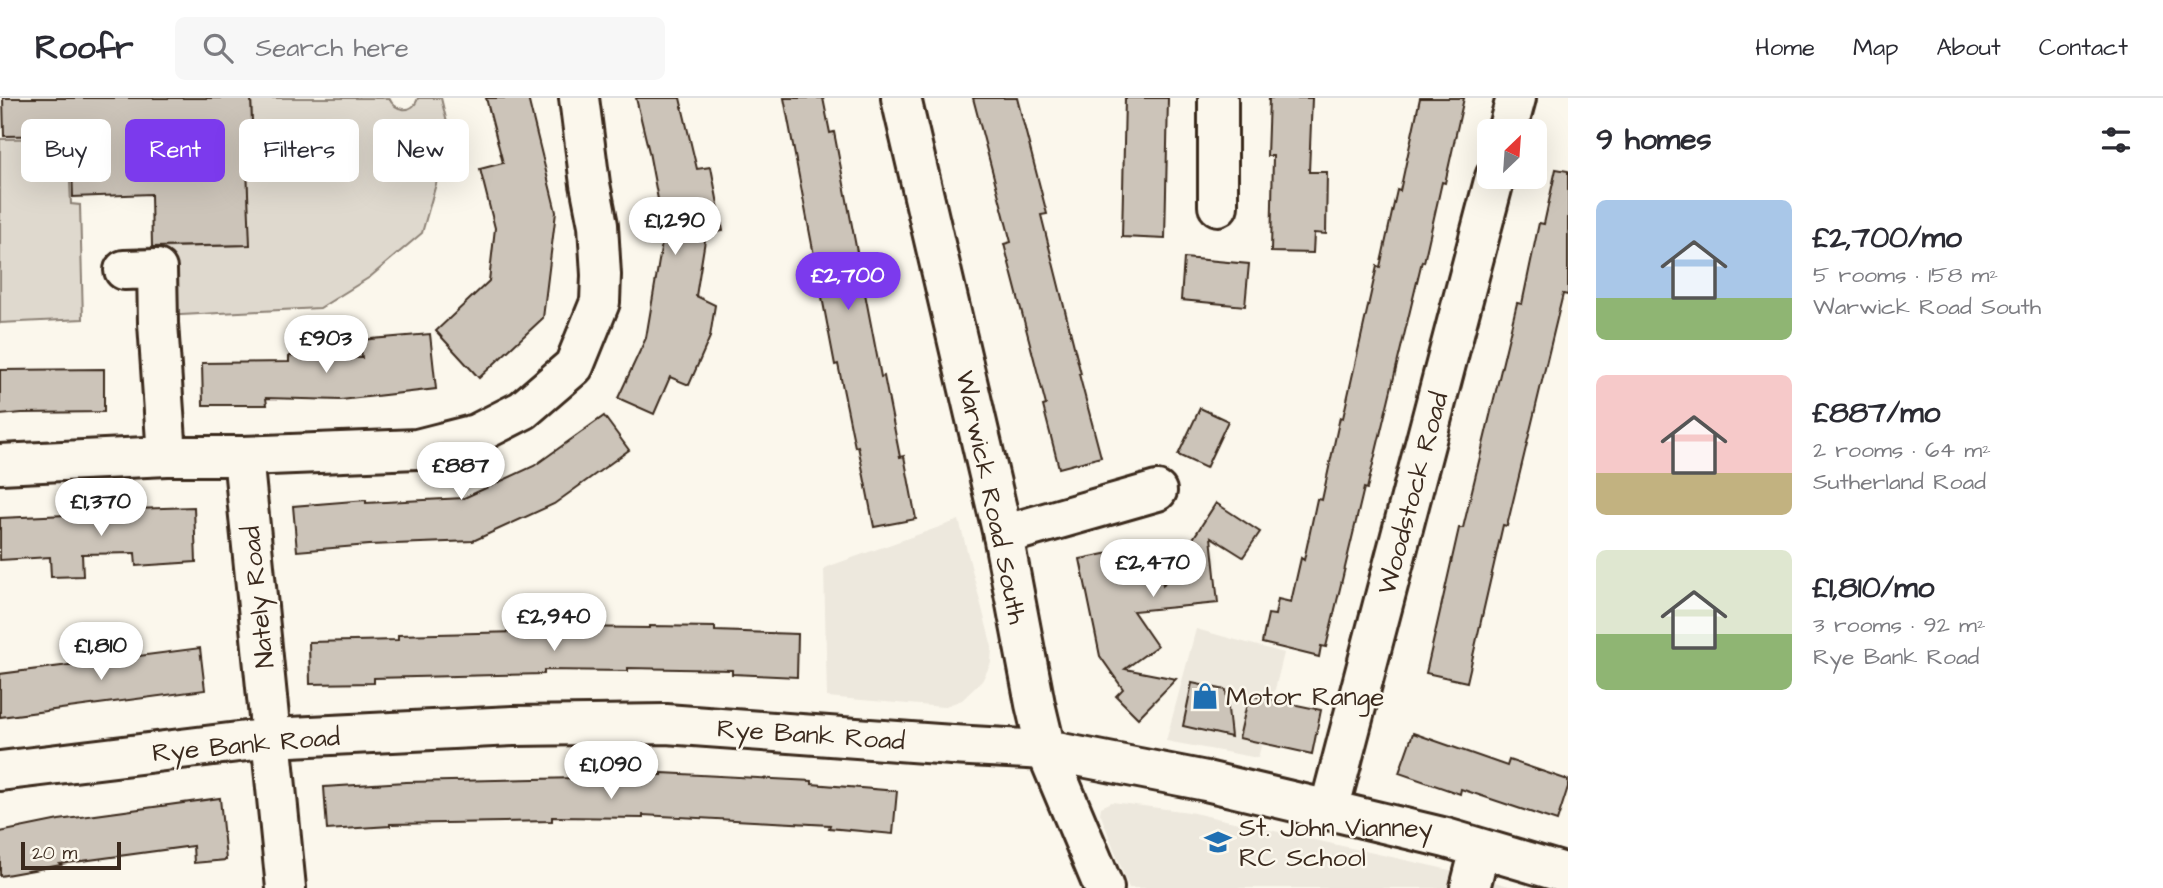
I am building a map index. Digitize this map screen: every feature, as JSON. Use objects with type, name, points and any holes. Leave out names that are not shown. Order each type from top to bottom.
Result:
[{"type":"street","points":[[0,464],[416,449],[476,434],[523,410],[574,366],[600,302],[598,225],[579,98]]},
{"type":"street","name":"Warwick Road South","points":[[901,98],[1003,535],[1046,750],[1104,888]]},
{"type":"street","points":[[1218,98],[1218,206]]},
{"type":"street","points":[[1510,119],[1516,98]]},
{"type":"street","name":"Woodstock Road","points":[[1329,810],[1492,189]]},
{"type":"street","points":[[124,270],[157,269],[167,456]]},
{"type":"street","name":"Nately Road","points":[[243,456],[286,888]]},
{"type":"street","points":[[1003,535],[1157,491]]},
{"type":"street","name":"Rye Bank Road","points":[[0,771],[271,738],[513,726],[666,723],[1046,750],[1206,781],[1447,838],[1568,874]]},
{"type":"street","points":[[1470,888],[1480,849]]},
{"type":"shaded area","points":[[251,98],[389,98],[395,106],[408,109],[418,98],[441,98],[446,119],[373,119],[373,182],[437,182],[422,233],[370,277],[320,308],[142,317],[140,248],[249,245],[247,182],[359,182],[359,119],[252,119]]},
{"type":"shaded area","points":[[0,139],[21,139],[21,182],[70,182],[71,204],[80,205],[83,319],[0,323]]},
{"type":"shaded area","points":[[959,520],[992,647],[991,663],[982,681],[962,700],[943,707],[827,697],[824,568]]},
{"type":"shaded area","points":[[1196,629],[1284,653],[1258,758],[1166,741]]},
{"type":"shaded area","name":"St. John Vianney RC School","points":[[1112,802],[1189,812],[1459,872],[1516,888],[1129,888],[1100,813],[1101,807]]},
{"type":"building","points":[[3,98],[251,98],[252,119],[239,119],[239,182],[248,182],[250,245],[152,247],[151,194],[73,197],[73,182],[111,182],[111,119],[21,119],[21,136],[4,136]]},
{"type":"building","points":[[486,98],[528,98],[556,212],[543,318],[479,378],[436,331],[489,281],[495,228],[480,169],[503,163]]},
{"type":"building","points":[[636,98],[680,98],[697,169],[711,167],[723,231],[706,234],[696,296],[715,305],[710,337],[689,385],[670,377],[654,414],[618,398],[646,338],[664,231]]},
{"type":"building","points":[[784,98],[823,98],[830,133],[834,132],[881,377],[884,376],[900,457],[904,456],[916,519],[874,527],[858,446],[855,447],[838,364],[835,365]]},
{"type":"building","points":[[973,98],[1017,98],[1047,214],[1041,215],[1101,457],[1059,468],[1043,406],[1046,405],[1004,244],[1011,242]]},
{"type":"building","points":[[1125,98],[1168,98],[1165,239],[1122,237]]},
{"type":"building","points":[[1269,98],[1312,98],[1309,172],[1327,172],[1326,234],[1314,233],[1313,253],[1271,252],[1273,156],[1267,156]]},
{"type":"building","points":[[1420,98],[1464,98],[1367,489],[1364,488],[1326,647],[1321,646],[1319,657],[1262,643],[1268,614],[1275,615],[1278,599],[1291,602],[1301,558],[1304,560],[1317,499],[1322,500],[1377,266],[1380,267],[1397,190],[1400,191]]},
{"type":"building","points":[[1556,169],[1568,171],[1568,295],[1563,294],[1507,526],[1503,525],[1467,682],[1426,673],[1459,528],[1463,528],[1517,303],[1522,304],[1539,223],[1544,224]]},
{"type":"building","points":[[1184,258],[1249,264],[1245,306],[1181,300]]},
{"type":"building","points":[[430,334],[436,389],[341,400],[266,398],[267,405],[203,405],[202,363],[289,362],[289,356],[362,358],[360,340]]},
{"type":"building","points":[[104,369],[104,412],[0,415],[0,370]]},
{"type":"building","points":[[1200,408],[1228,421],[1206,468],[1178,455]]},
{"type":"building","points":[[604,416],[629,450],[554,504],[473,541],[297,551],[293,506],[366,500],[366,503],[464,498],[534,466]]},
{"type":"building","points":[[1216,503],[1260,532],[1243,557],[1211,537],[1218,603],[1133,611],[1157,646],[1125,669],[1176,679],[1138,718],[1116,696],[1123,689],[1100,656],[1080,559],[1155,544],[1163,585]]},
{"type":"building","points":[[194,507],[196,562],[136,566],[135,553],[82,554],[83,576],[51,577],[50,557],[0,560],[0,518]]},
{"type":"building","points":[[564,627],[715,627],[715,631],[798,634],[797,677],[732,674],[732,670],[628,668],[628,671],[544,670],[544,674],[374,678],[374,683],[310,684],[309,642],[398,640],[398,635],[564,631]]},
{"type":"building","points":[[200,648],[205,690],[0,717],[0,674]]},
{"type":"building","points":[[1192,683],[1226,690],[1231,737],[1183,726]]},
{"type":"building","points":[[1249,695],[1321,710],[1312,754],[1239,738]]},
{"type":"building","points":[[1413,733],[1507,766],[1509,760],[1568,780],[1557,821],[1461,789],[1460,794],[1399,773]]},
{"type":"building","points":[[662,773],[812,781],[812,784],[897,791],[893,834],[829,828],[830,825],[643,815],[643,818],[552,817],[552,821],[390,824],[327,830],[324,787]]},
{"type":"building","points":[[220,798],[226,860],[194,863],[193,846],[60,864],[0,876],[0,832],[59,820]]},
{"type":"place","name":"Motor Range","points":[[1205,696]]},
{"type":"place","name":"St. John Vianney RC School","points":[[1218,842]]}]
